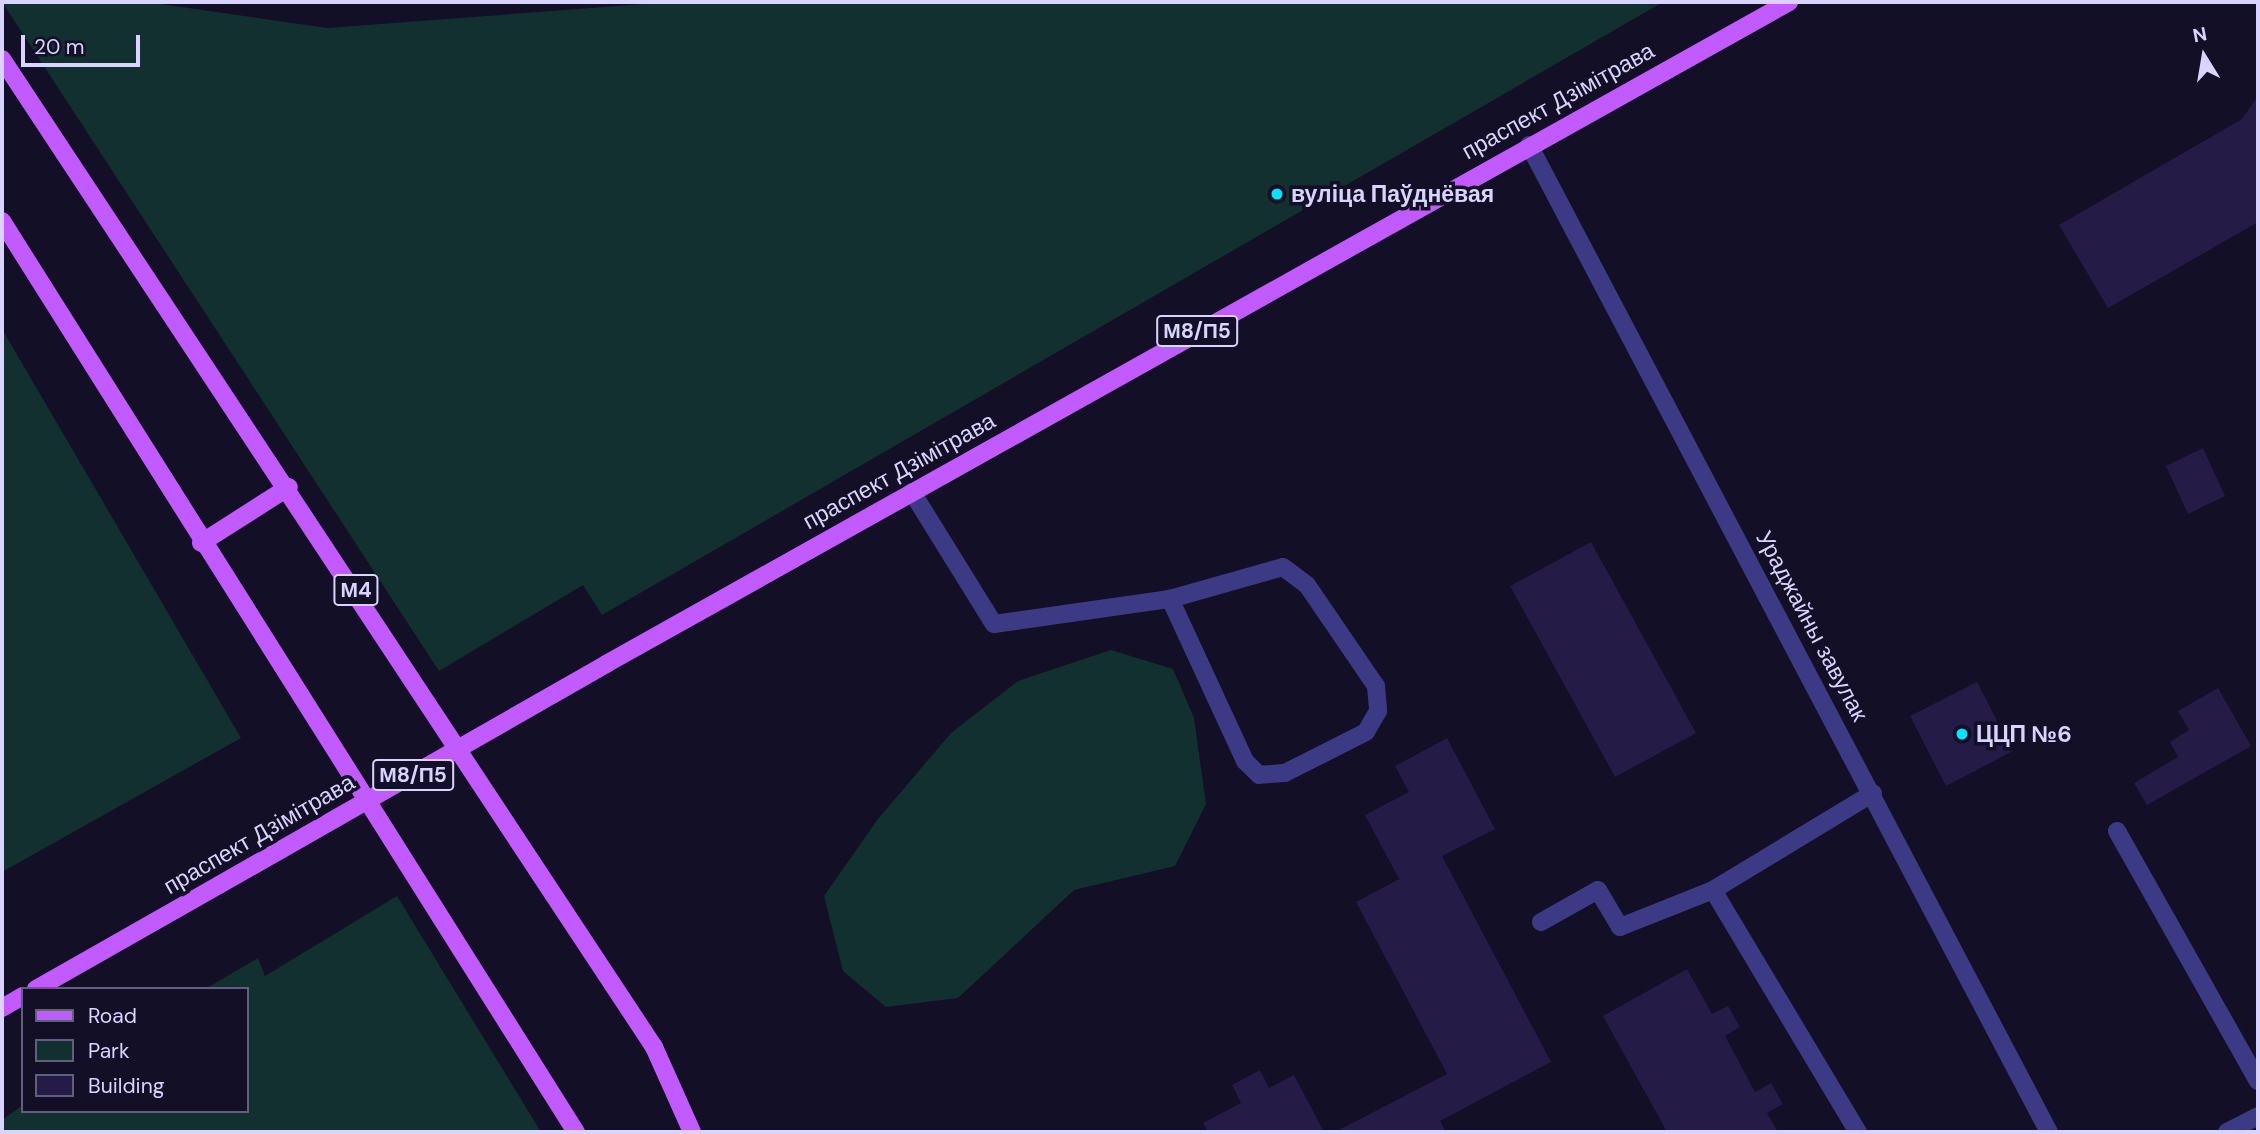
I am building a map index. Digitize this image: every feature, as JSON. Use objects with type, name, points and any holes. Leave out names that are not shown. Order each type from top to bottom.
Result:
[{"type":"main road","name":"праспект Дзімітрава","points":[[40,987],[606,664],[1529,145],[1789,2]]},
{"type":"main road","name":"М4","points":[[2,59],[289,488],[654,1047],[692,1132]]},
{"type":"main road","points":[[2,221],[201,543],[576,1132]]},
{"type":"main road","points":[[201,543],[289,488]]},
{"type":"main road","points":[[2,1008],[21,997]]},
{"type":"street","name":"Ураджайны завулак","points":[[1529,145],[1873,793],[2049,1132]]},
{"type":"street","points":[[912,492],[994,624],[1170,599],[1283,567],[1307,585],[1376,686],[1378,710],[1366,732],[1285,773],[1259,775],[1245,761],[1170,599]]},
{"type":"street","points":[[1541,922],[1598,890],[1620,927],[1713,890],[1873,793]]},
{"type":"street","points":[[2117,831],[2258,1081]]},
{"type":"street","points":[[1713,890],[1858,1132]]},
{"type":"street","points":[[2227,1132],[2258,1116]]},
{"type":"green space","points":[[2,2],[147,2],[327,28],[670,2],[1663,2],[602,615],[583,585],[439,671]]},
{"type":"green space","points":[[2,329],[241,738],[2,872]]},
{"type":"green space","points":[[1111,650],[1173,669],[1194,718],[1206,804],[1175,866],[1074,890],[958,998],[886,1007],[843,971],[824,896],[878,819],[951,733],[1018,681]]},
{"type":"green space","points":[[397,896],[541,1132],[2,1132],[2,1120],[21,1106],[21,1113],[248,1113],[248,987],[208,987],[258,958],[265,976]]},
{"type":"building","points":[[2258,96],[2258,222],[2108,308],[2059,225],[2242,119]]},
{"type":"building","points":[[2203,448],[2225,496],[2188,514],[2166,466]]},
{"type":"building","points":[[1591,542],[1696,733],[1615,777],[1510,586]]},
{"type":"building","name":"ЦЦП №6","points":[[1977,682],[2013,751],[1946,786],[1910,716]]},
{"type":"building","points":[[2218,688],[2251,746],[2147,805],[2134,783],[2178,757],[2170,742],[2189,730],[2178,711]]},
{"type":"building","points":[[1447,738],[1495,829],[1442,856],[1551,1062],[1440,1121],[1446,1132],[1335,1132],[1447,1074],[1356,902],[1399,879],[1365,815],[1409,792],[1395,766]]},
{"type":"building","points":[[1687,969],[1712,1014],[1728,1006],[1740,1027],[1725,1036],[1755,1092],[1771,1083],[1783,1104],[1767,1113],[1778,1132],[1667,1132],[1603,1016]]},
{"type":"building","points":[[1260,1070],[1269,1088],[1294,1075],[1324,1132],[1208,1132],[1203,1123],[1241,1103],[1232,1085]]},
{"type":"place","name":"вуліца Паўднёвая","points":[[1277,194]]},
{"type":"place","name":"ЦЦП №6","points":[[1962,734]]}]
